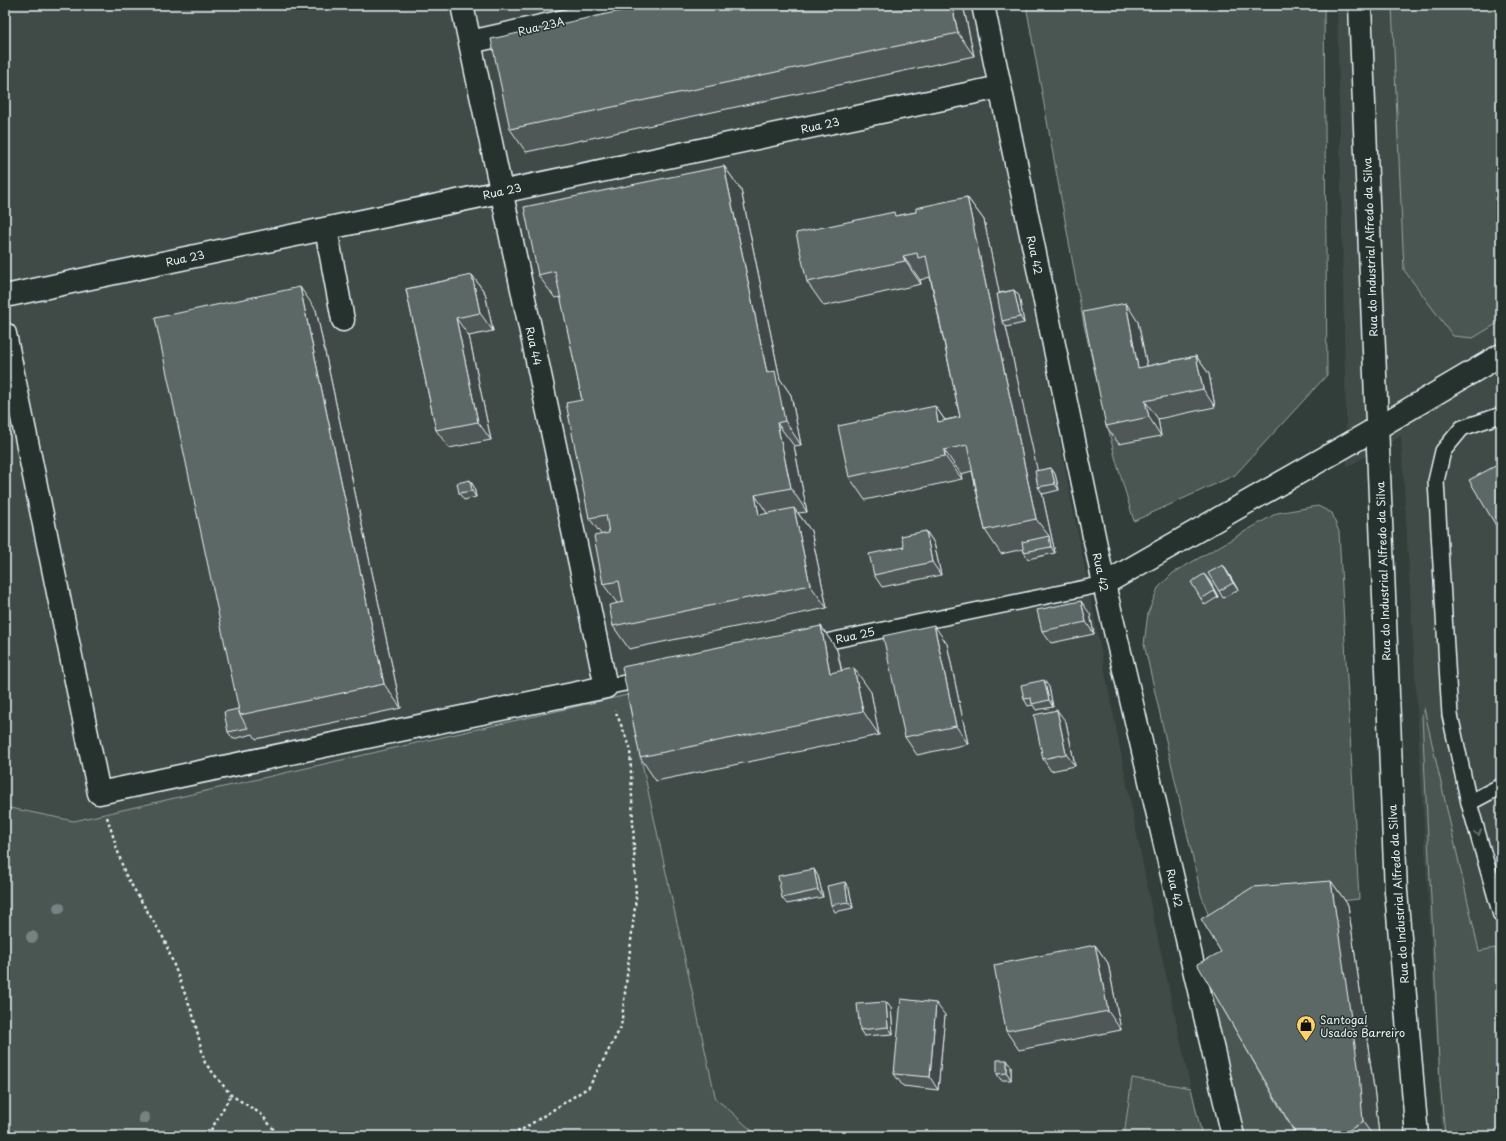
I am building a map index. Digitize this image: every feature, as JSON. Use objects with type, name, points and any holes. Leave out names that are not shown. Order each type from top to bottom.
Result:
[{"type":"street","name":"Rua 44","points":[[462,5],[606,687]]},
{"type":"street","name":"Rua 23A","points":[[470,42],[636,5]]},
{"type":"street","name":"Rua 42","points":[[983,5],[1104,584],[1233,1136]]},
{"type":"street","name":"Rua do Industrial Alfredo da Silva","points":[[1360,5],[1396,891],[1417,1136]]},
{"type":"street","name":"Rua 23","points":[[5,296],[1000,87]]},
{"type":"street","points":[[326,229],[343,320]]},
{"type":"street","points":[[5,334],[99,793],[606,687]]},
{"type":"street","points":[[1104,584],[1377,428],[1501,355]]},
{"type":"lane","points":[[1501,415],[1462,428],[1443,452],[1436,482],[1450,715],[1469,803],[1501,915]]},
{"type":"lane","name":"Rua 25","points":[[800,647],[1104,584]]},
{"type":"lane","points":[[606,687],[660,676]]},
{"type":"lane","points":[[1469,803],[1501,786]]},
{"type":"path","points":[[512,1136],[590,1086],[621,1027],[636,898],[630,747],[606,687]]},
{"type":"path","points":[[99,793],[125,874],[164,939],[193,1015],[205,1063],[231,1095],[261,1114],[279,1136]]},
{"type":"path","points":[[209,1136],[231,1095]]},
{"type":"shaded area","points":[[5,5],[974,5],[1153,916],[1191,1088],[1132,1078],[1124,1136],[724,1136],[74,821],[5,807]]},
{"type":"shaded area","points":[[1026,5],[1324,5],[1327,375],[1235,475],[1134,521],[1115,457],[1084,325]]},
{"type":"shaded area","points":[[1337,5],[1501,5],[1501,1136],[1442,1136],[1401,436],[1347,467]]},
{"type":"shaded area","points":[[1392,5],[1501,5],[1501,321],[1473,338],[1453,336],[1404,270]]},
{"type":"shaded area","points":[[1318,506],[1332,513],[1339,532],[1359,899],[1269,909],[1218,939],[1201,894],[1144,644],[1148,613],[1158,588],[1173,573],[1277,513]]},
{"type":"shaded area","points":[[627,695],[716,1100],[728,1108],[748,1128],[760,1136],[5,1136],[5,807],[74,821]]},
{"type":"shaded area","points":[[1424,708],[1479,951],[1495,948],[1501,977],[1501,1136],[1445,1136],[1440,1081],[1422,716]]},
{"type":"shaded area","points":[[1202,972],[1296,1136],[1244,1136],[1235,1118]]},
{"type":"shaded area","points":[[1132,1078],[1191,1088],[1202,1136],[1124,1136]]},
{"type":"building","points":[[648,5],[952,5],[958,33],[510,129],[491,39]]},
{"type":"building","points":[[724,166],[767,373],[775,371],[785,421],[777,423],[791,488],[755,495],[759,515],[794,508],[810,585],[613,626],[609,605],[623,602],[619,581],[603,584],[594,536],[609,533],[606,515],[589,518],[566,403],[582,400],[555,271],[538,275],[524,207]]},
{"type":"building","points":[[967,197],[1036,519],[985,530],[967,445],[944,450],[945,456],[849,477],[838,426],[935,406],[938,422],[960,417],[926,256],[918,258],[917,253],[903,256],[905,261],[807,282],[796,233],[894,212],[895,216],[916,212],[916,208]]},
{"type":"building","points":[[472,275],[480,313],[456,318],[478,422],[436,430],[406,289]]},
{"type":"building","points":[[300,287],[384,684],[240,715],[155,318]]},
{"type":"building","points":[[1014,290],[1020,317],[1002,321],[997,294]]},
{"type":"building","points":[[1126,303],[1138,368],[1196,356],[1203,389],[1145,401],[1149,417],[1106,426],[1083,312]]},
{"type":"building","points":[[1501,463],[1501,534],[1469,480]]},
{"type":"building","points":[[1051,468],[1055,484],[1038,487],[1035,471]]},
{"type":"building","points":[[470,480],[472,491],[459,493],[457,483]]},
{"type":"building","points":[[926,531],[932,562],[874,575],[869,554],[904,547],[901,536]]},
{"type":"building","points":[[1049,536],[1051,547],[1024,552],[1022,542]]},
{"type":"building","points":[[1223,565],[1233,583],[1219,591],[1208,573]]},
{"type":"building","points":[[1204,574],[1214,591],[1201,599],[1191,582]]},
{"type":"building","points":[[1081,601],[1086,622],[1042,631],[1037,610]]},
{"type":"building","points":[[934,625],[956,726],[905,737],[883,636]]},
{"type":"building","points":[[821,626],[830,673],[854,668],[863,711],[640,757],[622,667]]},
{"type":"building","points":[[1044,680],[1049,700],[1032,704],[1031,698],[1024,699],[1021,685]]},
{"type":"building","points":[[238,709],[248,728],[228,732],[224,712]]},
{"type":"building","points":[[1057,710],[1066,754],[1043,759],[1034,715]]},
{"type":"building","points":[[814,869],[818,890],[782,898],[778,876]]},
{"type":"building","name":"Santogal Usados Barreiro","points":[[1331,881],[1359,1073],[1363,1122],[1339,1136],[1297,1136],[1197,964],[1221,952],[1201,919],[1253,887]]},
{"type":"building","points":[[845,882],[848,902],[831,905],[827,886]]},
{"type":"building","points":[[1095,945],[1108,1011],[1006,1031],[994,965]]},
{"type":"building","points":[[901,999],[936,1003],[930,1077],[894,1074]]},
{"type":"building","points":[[886,1002],[888,1027],[860,1030],[857,1004]]},
{"type":"building","points":[[997,1060],[1007,1060],[1007,1073],[997,1074]]},
{"type":"place","name":"Santogal Usados Barreiro","points":[[1306,1042]]}]
